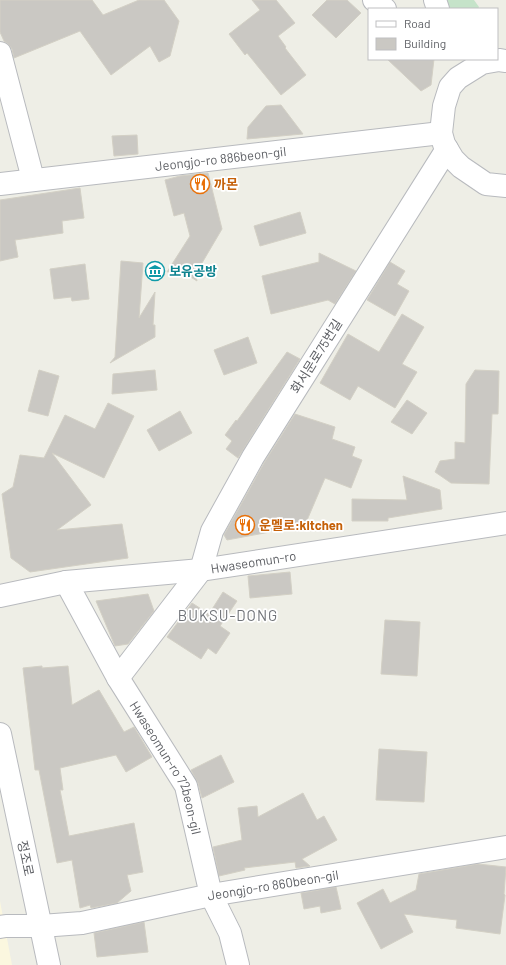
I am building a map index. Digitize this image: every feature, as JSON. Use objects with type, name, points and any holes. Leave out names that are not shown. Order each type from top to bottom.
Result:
[{"type":"street","points":[[374,0],[384,8]]},
{"type":"street","points":[[0,53],[33,180]]},
{"type":"street","points":[[506,60],[482,63],[463,62],[458,78],[450,87],[444,106],[444,141],[453,159],[461,167],[486,184],[506,186]]},
{"type":"street","name":"Jeongjo-ro 886beon-gil","points":[[0,184],[444,141]]},
{"type":"street","name":"화서문로75번길","points":[[201,570],[212,531],[254,457],[444,141]]},
{"type":"street","name":"Hwaseomun-ro","points":[[0,596],[66,582],[201,570],[506,523]]},
{"type":"street","points":[[118,678],[201,570]]},
{"type":"street","name":"Hwaseomun-ro 72beon-gil","points":[[66,582],[118,678],[186,786],[211,895],[230,933],[238,965]]},
{"type":"street","name":"정조로","points":[[1,746],[49,965]]},
{"type":"street","name":"Jeongjo-ro 860beon-gil","points":[[2,926],[41,926],[82,923],[211,895],[506,847]]},
{"type":"shaded area","points":[[0,901],[12,965],[0,965]]},
{"type":"green space","points":[[446,0],[474,0],[479,7],[478,8],[450,8]]},
{"type":"building","points":[[0,0],[92,0],[103,15],[139,0],[164,0],[179,21],[170,56],[159,62],[150,46],[111,75],[80,31],[14,58],[12,49],[4,41],[0,32]]},
{"type":"building","points":[[252,0],[276,0],[295,23],[278,36],[286,47],[285,48],[306,75],[281,95],[247,53],[245,55],[229,34],[260,10]]},
{"type":"building","points":[[327,0],[347,0],[361,13],[336,38],[312,15]]},
{"type":"building","points":[[388,60],[434,60],[431,85],[421,91]]},
{"type":"building","points":[[281,105],[303,134],[247,139],[248,127],[266,106]]},
{"type":"building","points":[[137,135],[138,154],[114,156],[112,136]]},
{"type":"building","points":[[208,173],[222,229],[202,263],[193,265],[197,281],[178,269],[167,272],[190,236],[184,213],[174,216],[165,180],[180,176]]},
{"type":"building","points":[[80,188],[84,218],[62,221],[63,233],[15,240],[18,257],[0,261],[0,200]]},
{"type":"building","points":[[300,212],[306,233],[260,246],[254,226]]},
{"type":"building","points":[[319,253],[356,271],[335,304],[328,300],[271,314],[262,276],[319,262]]},
{"type":"building","points":[[121,261],[143,263],[139,318],[155,292],[153,325],[155,325],[155,337],[110,363],[115,357]]},
{"type":"building","points":[[390,262],[405,271],[397,284],[409,291],[395,316],[367,300]]},
{"type":"building","points":[[85,264],[89,299],[72,301],[71,297],[54,299],[50,269]]},
{"type":"building","points":[[402,314],[424,327],[402,364],[417,372],[395,408],[358,386],[350,400],[320,383],[348,334],[379,352]]},
{"type":"building","points":[[248,337],[257,363],[224,375],[214,350]]},
{"type":"building","points":[[287,352],[300,359],[238,458],[226,449],[232,441],[225,435],[236,420],[237,421]]},
{"type":"building","points":[[39,370],[59,376],[48,416],[28,411]]},
{"type":"building","points":[[155,370],[157,390],[112,394],[113,374]]},
{"type":"building","points":[[475,370],[499,371],[498,414],[492,414],[489,484],[451,483],[435,472],[440,461],[455,459],[455,442],[465,443],[466,384]]},
{"type":"building","points":[[407,400],[427,413],[412,434],[391,422]]},
{"type":"building","points":[[108,403],[134,416],[104,478],[52,453],[91,505],[57,530],[122,524],[128,558],[30,572],[11,558],[2,494],[13,487],[20,455],[44,458],[65,415],[95,429]]},
{"type":"building","points":[[180,411],[192,433],[159,451],[147,430]]},
{"type":"building","points":[[295,414],[335,427],[332,439],[355,447],[352,456],[362,460],[351,488],[325,478],[305,525],[276,520],[270,532],[227,540],[224,535],[264,463]]},
{"type":"building","points":[[403,476],[440,490],[442,509],[388,518],[388,521],[352,521],[352,499],[407,500]]},
{"type":"building","points":[[290,572],[292,594],[250,598],[248,576]]},
{"type":"building","points":[[223,592],[237,601],[220,626],[230,633],[216,654],[208,648],[201,659],[167,637],[192,603],[209,614]]},
{"type":"building","points":[[148,594],[154,611],[128,644],[115,646],[96,601]]},
{"type":"building","points":[[385,620],[420,622],[417,676],[381,674]]},
{"type":"building","points":[[42,666],[42,668],[68,666],[72,705],[99,690],[124,732],[134,727],[152,757],[126,772],[116,755],[60,768],[63,790],[60,790],[69,836],[134,823],[143,872],[127,875],[131,891],[117,903],[91,908],[90,905],[80,908],[72,860],[57,863],[39,770],[35,770],[23,668]]},
{"type":"building","points":[[379,749],[427,752],[424,802],[376,800]]},
{"type":"building","points":[[221,755],[234,782],[202,798],[198,783],[191,770]]},
{"type":"building","points":[[303,793],[317,820],[324,816],[337,840],[302,859],[310,866],[296,868],[295,862],[244,868],[245,870],[219,876],[213,847],[242,840],[238,808],[257,806],[258,817]]},
{"type":"building","points":[[478,864],[506,867],[505,895],[500,934],[456,928],[457,920],[404,914],[413,932],[381,949],[357,903],[383,889],[390,903],[416,890],[419,874]]},
{"type":"building","points":[[336,887],[341,909],[321,913],[320,906],[304,909],[301,893]]},
{"type":"building","points":[[144,922],[148,952],[97,957],[94,933]]},
{"type":"place","name":"까몬","points":[[200,184]]},
{"type":"place","name":"보유공방","points":[[155,271]]},
{"type":"place","name":"운멜로:kitchen","points":[[245,525]]},
{"type":"district","name":"BUKSU-DONG","points":[[228,615]]}]
